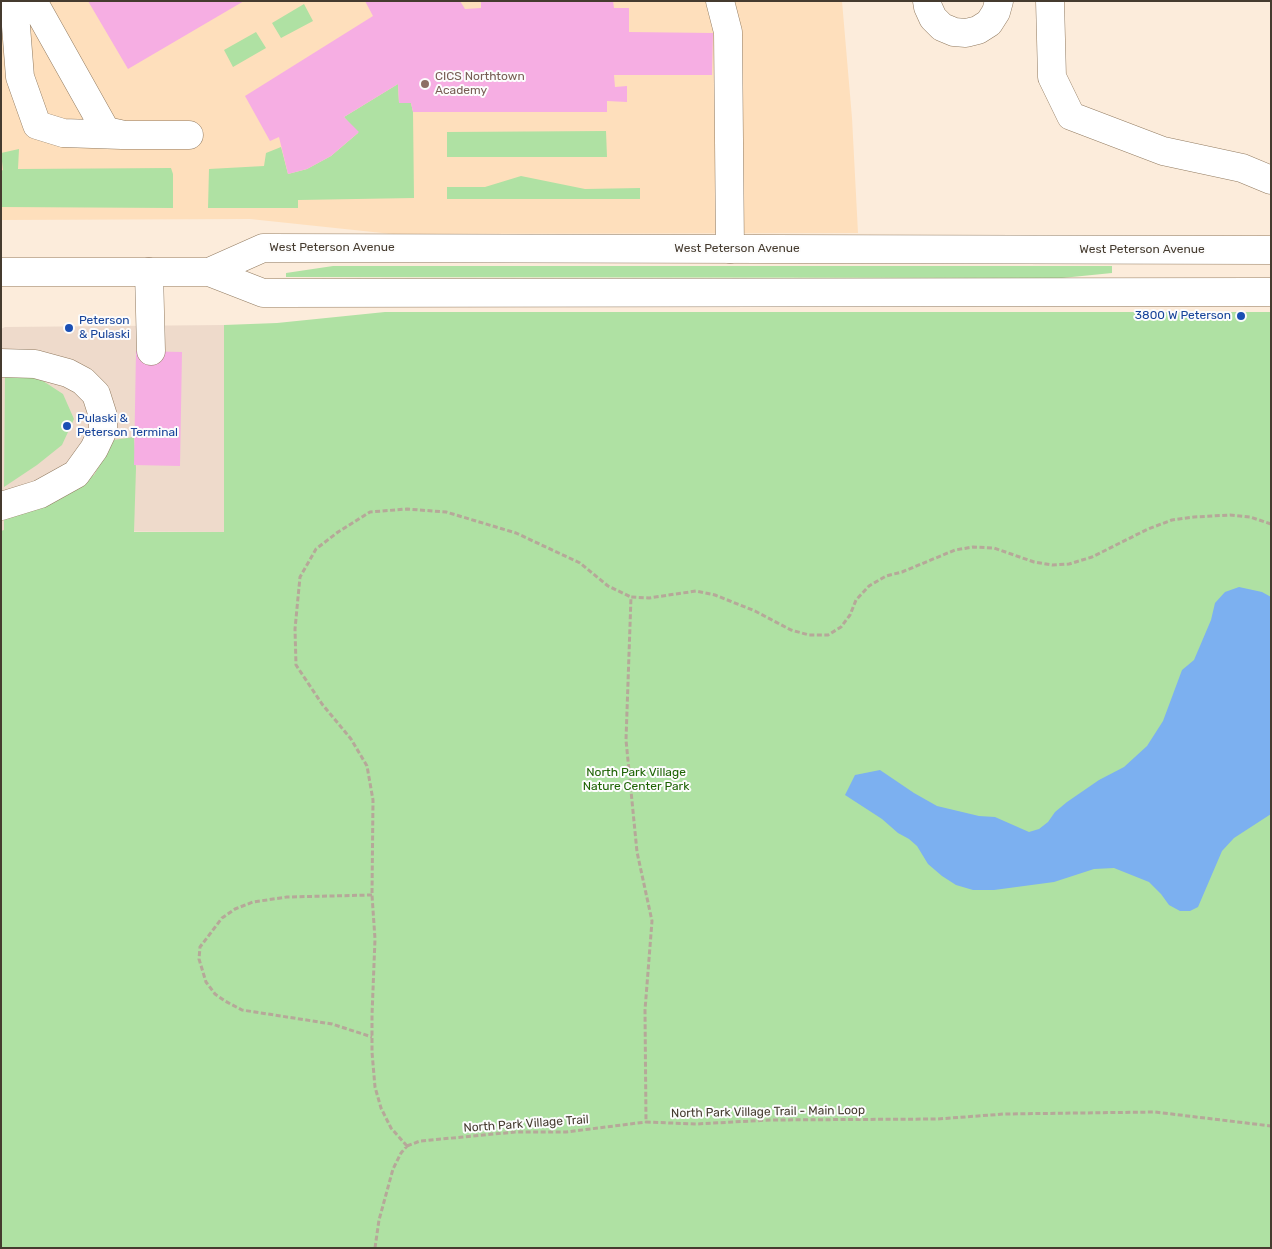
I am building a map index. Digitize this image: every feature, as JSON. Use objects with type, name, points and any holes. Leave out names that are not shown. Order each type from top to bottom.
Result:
[{"type":"main road","points":[[14,1],[20,77],[37,125],[63,133],[189,135]]},
{"type":"main road","points":[[33,1],[106,131],[124,135]]},
{"type":"main road","points":[[720,1],[728,32],[730,249]]},
{"type":"main road","points":[[927,1],[933,18],[942,27],[954,32],[966,33],[978,30],[989,23],[996,12],[998,1]]},
{"type":"main road","points":[[1050,1],[1052,77],[1071,116],[1163,150],[1242,168],[1271,180]]},
{"type":"main road","name":"West Peterson Avenue","points":[[209,272],[263,248],[1271,250]]},
{"type":"main road","name":"West Peterson Avenue","points":[[1,272],[209,272],[262,293],[1271,292]]},
{"type":"main road","points":[[149,272],[151,351]]},
{"type":"main road","points":[[1,363],[35,364],[68,372],[82,381],[96,394],[103,416],[103,430],[94,449],[76,474],[40,494],[1,506]]},
{"type":"path","points":[[375,1248],[379,1220],[394,1169],[401,1153],[407,1146],[391,1128],[381,1108],[376,1087],[372,1037],[375,939],[372,895],[373,800],[366,766],[351,739],[322,704],[296,666],[295,629],[300,577],[316,549],[338,532],[370,512],[407,509],[446,512],[524,537],[580,563],[608,586],[631,597],[649,598],[696,591],[723,598],[809,635],[828,635],[841,627],[850,615],[856,600],[869,586],[886,576],[902,572],[955,550],[973,547],[994,548],[1034,562],[1052,565],[1069,564],[1092,557],[1148,529],[1172,520],[1230,515],[1250,517],[1271,524]]},
{"type":"path","points":[[631,597],[626,740],[638,852],[652,921],[645,1010],[646,1122]]},
{"type":"path","points":[[372,895],[287,897],[253,902],[236,909],[222,918],[200,947],[199,959],[206,982],[215,994],[242,1010],[332,1024],[372,1037]]},
{"type":"path","name":"North Park Village Trail - Main Loop","points":[[646,1122],[696,1124],[770,1120],[938,1119],[1004,1114],[1155,1112],[1271,1126]]},
{"type":"path","name":"North Park Village Trail","points":[[407,1146],[420,1141],[515,1132],[566,1132],[646,1122]]},
{"type":"shaded area","name":"CICS Northtown Academy","points":[[1,1],[842,1],[852,118],[858,233],[392,234],[250,219],[1,220]]},
{"type":"shaded area","points":[[224,325],[224,532],[1,531],[1,329],[5,327]]},
{"type":"green space","points":[[304,4],[313,21],[281,38],[272,23]]},
{"type":"green space","points":[[256,32],[266,48],[233,67],[224,50]]},
{"type":"green space","points":[[398,84],[399,103],[411,103],[413,112],[414,198],[298,200],[298,208],[208,208],[209,169],[264,166],[266,153],[281,147],[288,174],[307,169],[331,156],[358,133],[344,117]]},
{"type":"green space","points":[[606,131],[607,157],[447,157],[447,132]]},
{"type":"green space","points":[[19,149],[18,169],[171,168],[173,174],[173,208],[1,207],[1,171],[3,170],[1,153]]},
{"type":"green space","points":[[521,176],[585,189],[640,188],[640,199],[447,199],[447,187],[485,187]]},
{"type":"green space","points":[[333,266],[1112,266],[1112,273],[1062,278],[286,277],[286,273]]},
{"type":"green space","name":"North Park Village Nature Center Park","points":[[385,312],[1271,312],[1271,1248],[1,1248],[1,531],[4,530],[4,517],[39,506],[94,475],[114,440],[134,437],[136,468],[134,532],[224,532],[224,325],[277,323]]},
{"type":"green space","points":[[5,369],[40,379],[63,394],[74,419],[62,445],[37,465],[4,487]]},
{"type":"water","points":[[1239,587],[1262,592],[1271,597],[1271,814],[1234,838],[1222,851],[1198,907],[1190,911],[1180,911],[1169,905],[1149,882],[1114,868],[1094,869],[1054,882],[994,890],[973,890],[956,885],[928,864],[917,846],[909,839],[845,795],[855,775],[880,770],[937,806],[979,816],[995,817],[1029,832],[1039,829],[1067,802],[1099,780],[1124,767],[1147,746],[1163,721],[1182,670],[1194,660],[1211,620],[1215,603],[1225,592]]},
{"type":"building","points":[[88,1],[244,1],[128,69]]},
{"type":"building","points":[[365,1],[460,1],[465,9],[481,8],[481,1],[613,1],[614,8],[629,8],[629,32],[713,33],[712,75],[614,75],[615,87],[627,86],[627,102],[607,101],[607,112],[413,112],[411,103],[399,103],[398,84],[344,117],[359,132],[331,156],[307,169],[288,174],[279,137],[270,141],[245,96],[373,16]]},
{"type":"building","points":[[136,351],[182,352],[180,466],[134,465]]},
{"type":"place","name":"CICS Northtown Academy","points":[[425,84]]},
{"type":"place","name":"3800 W Peterson","points":[[1241,316]]},
{"type":"place","name":"Peterson & Pulaski","points":[[69,328]]},
{"type":"place","name":"Pulaski & Peterson Terminal","points":[[67,426]]}]
